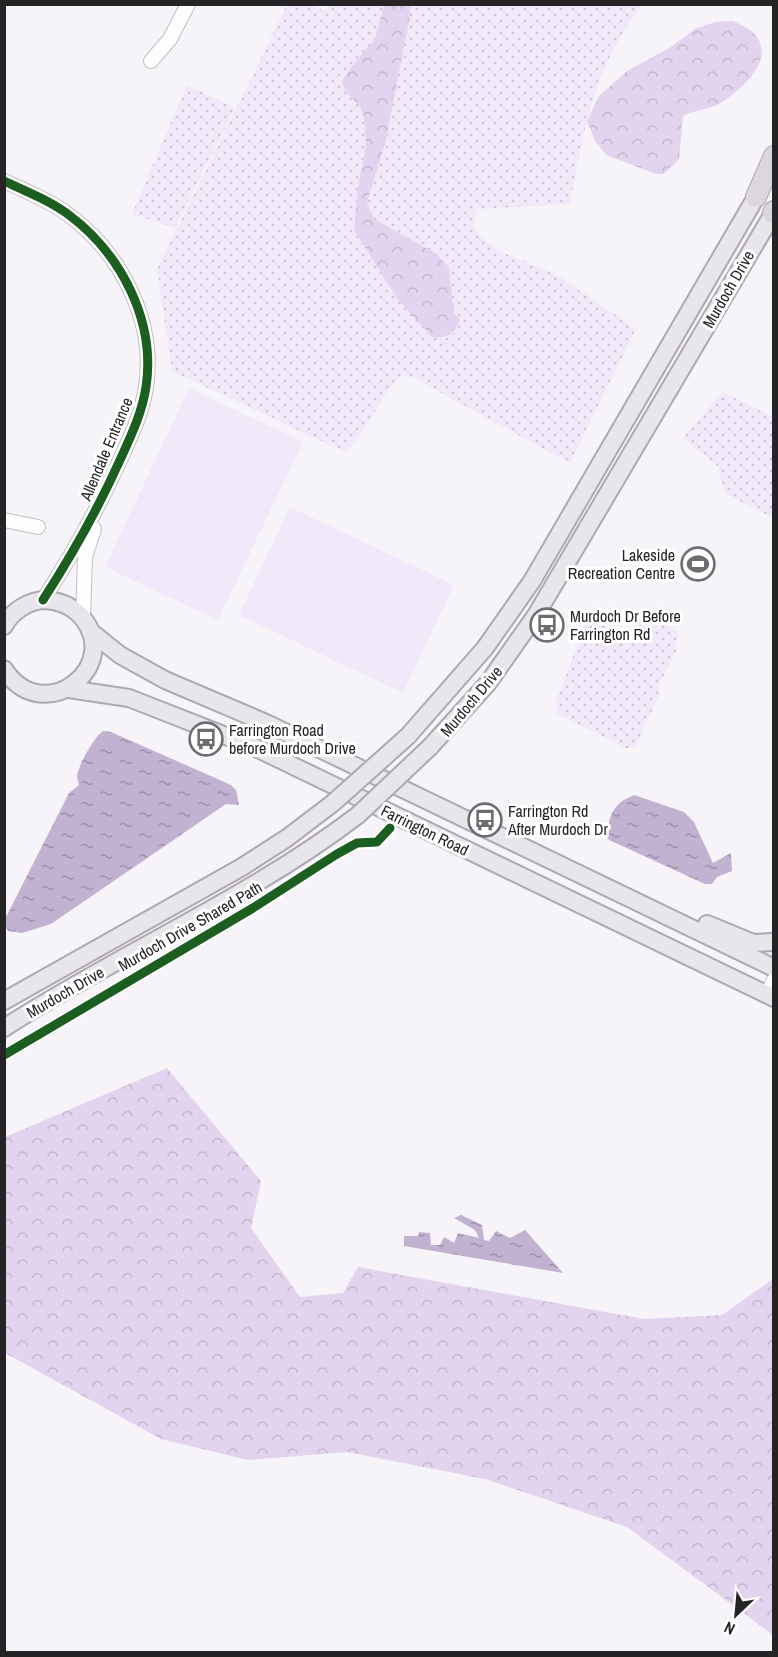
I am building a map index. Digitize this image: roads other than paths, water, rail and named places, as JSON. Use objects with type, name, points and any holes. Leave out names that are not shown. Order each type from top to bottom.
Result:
[{"type":"highway","points":[[756,197],[774,156]]},
{"type":"main road","name":"Murdoch Drive","points":[[4,1001],[242,867],[294,833],[333,803],[408,736],[479,655],[532,581],[756,197]]},
{"type":"main road","name":"Murdoch Drive","points":[[4,1028],[45,1002],[242,892],[358,815],[430,747],[488,683],[537,615],[773,212]]},
{"type":"main road","points":[[4,610],[43,600]]},
{"type":"main road","name":"Farrington Road","points":[[43,600],[66,604],[120,655],[158,676],[277,728],[774,968]]},
{"type":"main road","points":[[4,626],[15,612],[26,605]]},
{"type":"main road","points":[[69,689],[78,682],[90,664],[93,642],[87,625]]},
{"type":"main road","name":"Farrington Road","points":[[4,669],[17,684],[27,690],[50,694],[69,689],[129,698],[254,747],[555,892],[771,991]]},
{"type":"main road","points":[[480,827],[491,844],[564,882],[564,888],[555,892]]},
{"type":"main road","points":[[616,893],[665,907],[745,941],[761,944],[774,942]]},
{"type":"street","points":[[151,61],[170,39],[188,4]]},
{"type":"street","name":"Allendale Entrance","points":[[4,181],[57,207],[78,223],[113,261],[137,306],[147,352],[146,390],[135,428],[76,549],[43,600]]},
{"type":"street","name":"Allendale Entrance","points":[[87,625],[85,557],[104,495]]},
{"type":"street","points":[[4,520],[38,527]]},
{"type":"water","points":[[103,731],[111,732],[231,785],[236,790],[239,805],[226,804],[51,924],[22,933],[8,931],[5,925],[6,917],[69,793],[79,785],[77,776],[83,759],[95,739]]},
{"type":"water","points":[[634,795],[684,812],[694,822],[713,863],[731,853],[732,871],[717,877],[712,884],[705,884],[609,840],[606,836],[613,811],[621,802]]},
{"type":"water","points":[[461,1215],[482,1225],[484,1240],[489,1241],[496,1231],[510,1238],[525,1230],[563,1273],[404,1246],[404,1236],[418,1236],[419,1232],[430,1233],[431,1245],[440,1245],[444,1237],[454,1243],[458,1233],[479,1238],[475,1230],[454,1218]]},
{"type":"place","name":"Lakeside Recreation Centre","points":[[698,564]]},
{"type":"place","name":"Murdoch Dr Before Farrington Rd","points":[[547,625]]},
{"type":"place","name":"Farrington Road before Murdoch Drive","points":[[206,739]]},
{"type":"place","name":"Farrington Rd After Murdoch Dr","points":[[485,820]]}]
